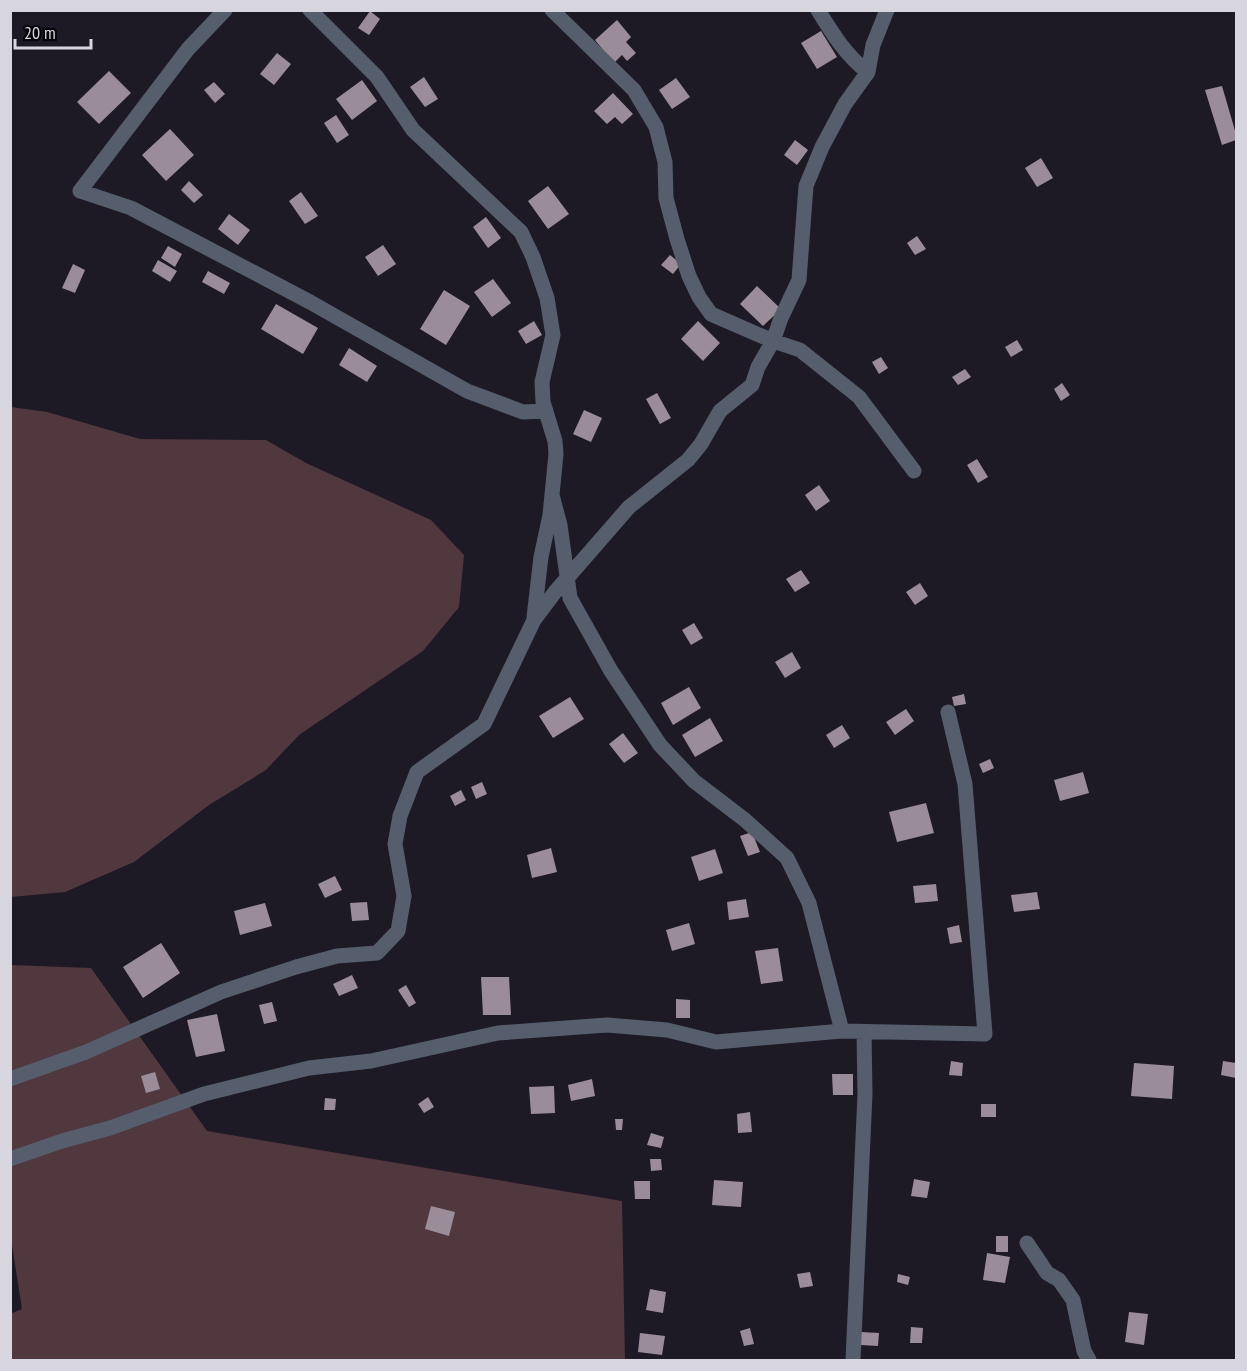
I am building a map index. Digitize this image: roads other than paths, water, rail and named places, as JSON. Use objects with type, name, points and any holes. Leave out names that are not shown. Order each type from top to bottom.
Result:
[{"type":"street","points":[[225,10],[188,49],[80,191],[142,214],[310,302],[467,391],[523,412],[546,411]]},
{"type":"street","points":[[310,10],[377,77],[412,130],[521,232],[533,257],[547,298],[553,335],[542,382],[543,402],[555,441],[552,495],[534,620]]},
{"type":"street","points":[[552,10],[634,90],[656,127],[665,162],[666,198],[680,248],[699,297],[711,314],[800,350],[859,397],[914,471]]},
{"type":"street","points":[[818,10],[834,36],[868,72]]},
{"type":"street","points":[[10,1079],[86,1052],[221,992],[337,956],[377,953],[398,931],[404,897],[395,844],[399,816],[417,772],[484,724],[534,620],[567,577],[629,507],[688,460],[701,444],[720,411],[752,385],[758,367],[773,341],[799,280],[806,186],[822,147],[845,104],[868,72],[873,45],[887,10]]},
{"type":"street","points":[[552,495],[560,525],[570,598],[610,671],[660,745],[694,781],[745,820],[787,858],[809,903],[842,1031]]},
{"type":"street","points":[[10,1159],[110,1128],[204,1094],[309,1068],[371,1061],[498,1033],[607,1025],[667,1030],[717,1042],[842,1031],[985,1034],[965,784],[948,712]]},
{"type":"street","points":[[854,1360],[865,1094],[864,1032]]},
{"type":"street","points":[[1027,1243],[1047,1274],[1059,1280],[1072,1300],[1084,1351],[1089,1360]]}]
